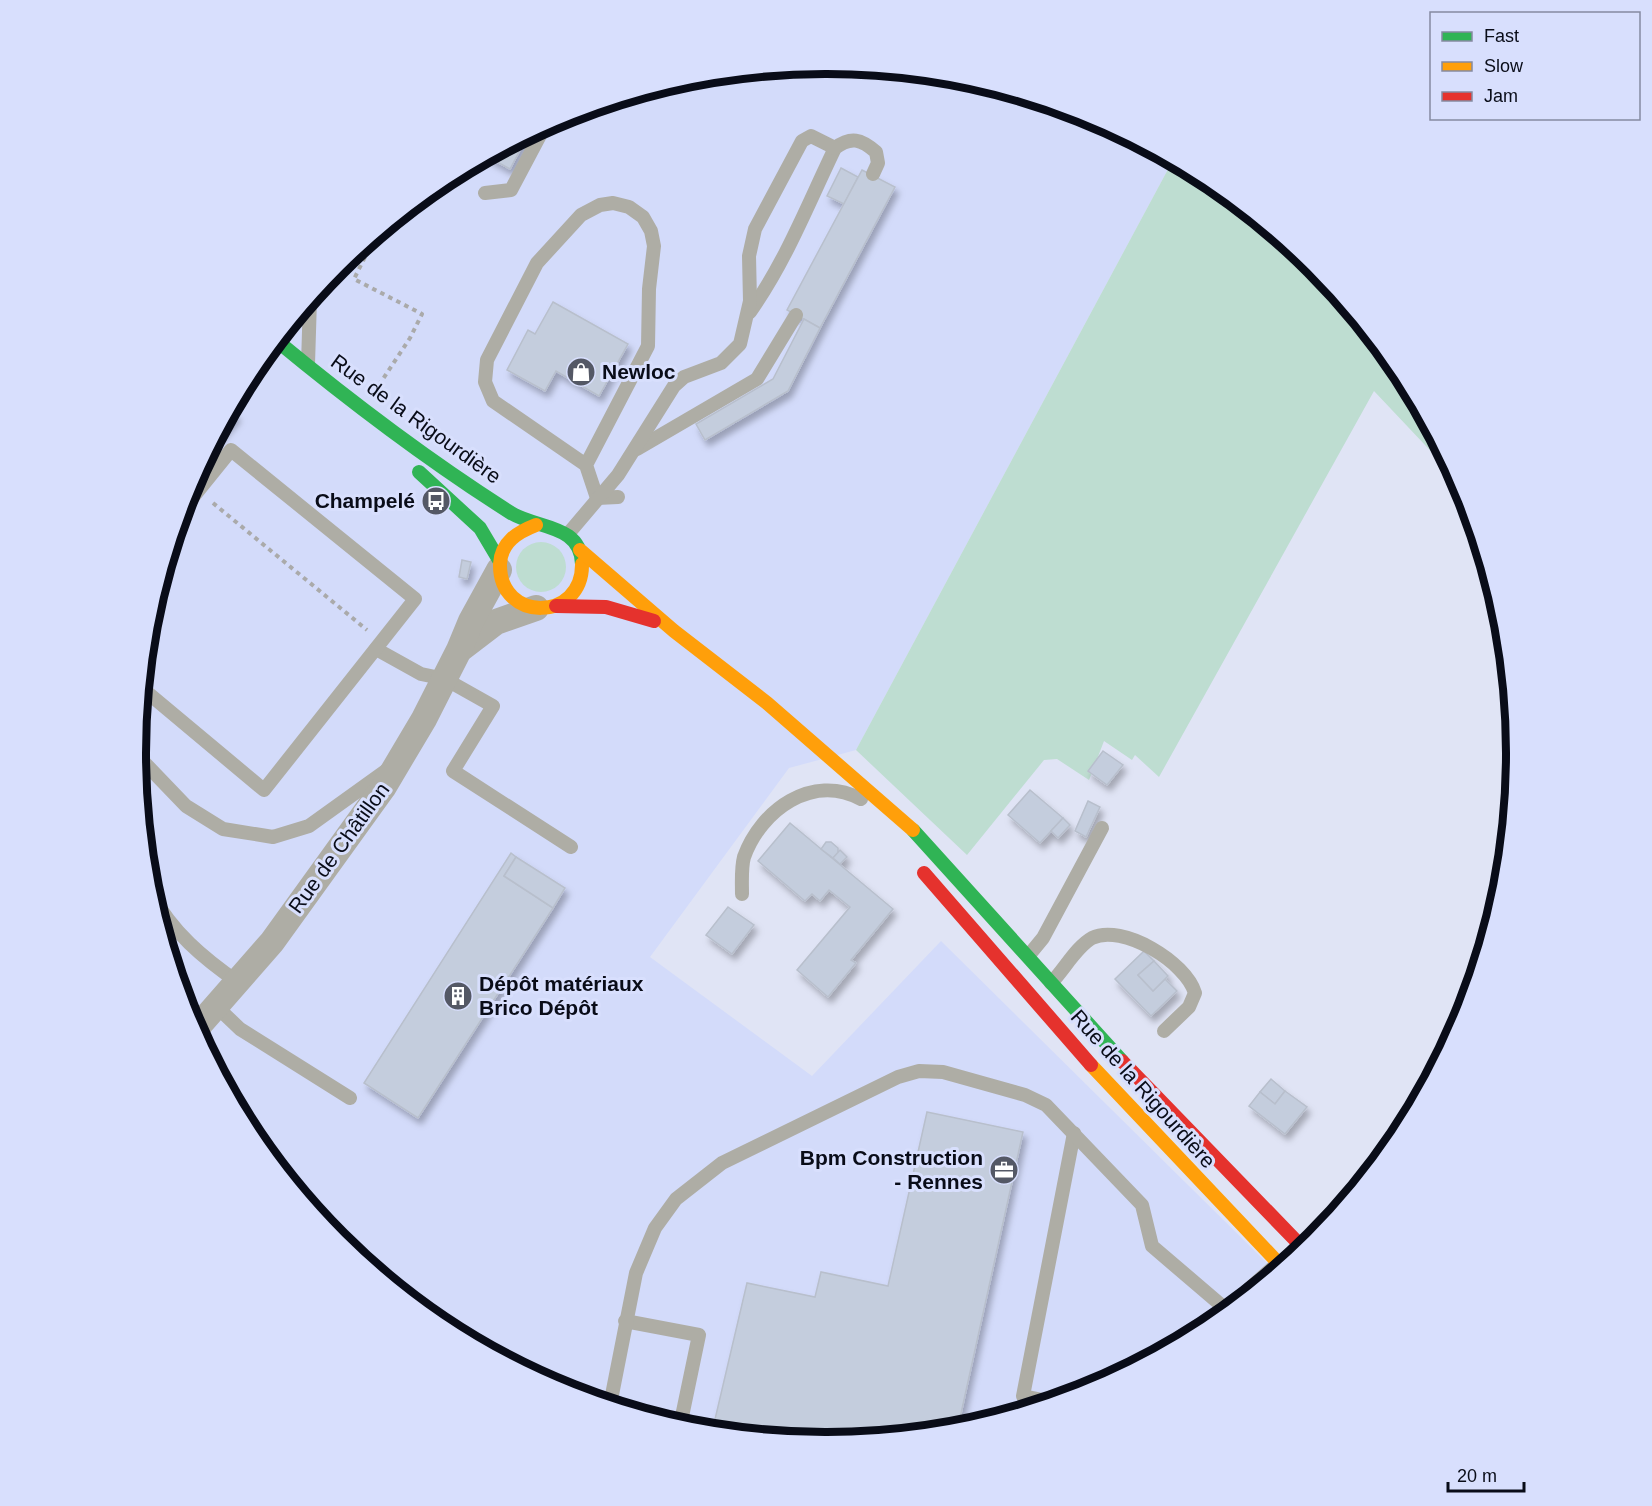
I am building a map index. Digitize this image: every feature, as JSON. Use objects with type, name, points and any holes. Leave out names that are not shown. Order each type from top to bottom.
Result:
[{"type":"street","name":"Rue de la Rigourdière","points":[[282,345],[363,408],[498,504],[536,525]]},
{"type":"street","name":"Rue de la Rigourdière","points":[[275,356],[395,451]]},
{"type":"street","name":"Rue de la Rigourdière","points":[[411,465],[480,528],[499,565]]},
{"type":"street","points":[[536,525],[547,525],[568,534],[580,550],[583,572],[574,593],[546,607],[518,602],[511,596],[501,579],[499,565],[512,536],[519,530],[536,525]]},
{"type":"street","name":"Rue de la Rigourdière","points":[[580,550],[674,631],[767,703],[909,826],[970,890],[1023,959],[1051,983],[1140,1081],[1296,1242]]},
{"type":"street","name":"Rue de Châtillon","points":[[202,1022],[239,983],[346,840],[399,762],[445,679],[499,565]]},
{"type":"street","name":"Rue de la Rigourdière","points":[[546,607],[598,604],[616,607],[674,631]]},
{"type":"street","name":"Rue de Châtillon","points":[[459,650],[475,635],[496,622],[546,607]]},
{"type":"street","name":"Rue de la Rigourdière","points":[[809,740],[870,815]]},
{"type":"street","name":"Rue de la Rigourdière","points":[[913,861],[1118,1096],[1277,1261]]},
{"type":"lane","points":[[568,534],[618,476],[678,381],[714,367],[735,351],[743,336],[747,316],[750,291],[749,256],[755,230],[802,141],[811,136],[835,148]]},
{"type":"lane","points":[[485,193],[511,190],[539,138]]},
{"type":"lane","points":[[747,316],[770,283],[835,148],[846,140],[854,139],[866,144],[876,152],[878,163],[873,174]]},
{"type":"lane","points":[[586,465],[648,346],[649,289],[654,246],[651,231],[643,217],[629,207],[613,203],[600,205],[581,215],[537,263],[487,360],[484,382],[493,401],[586,465],[597,498]]},
{"type":"lane","points":[[308,366],[310,312]]},
{"type":"lane","points":[[635,451],[757,380],[796,315]]},
{"type":"lane","points":[[149,694],[264,790],[415,599],[231,450],[199,491]]},
{"type":"lane","points":[[597,498],[618,497]]},
{"type":"lane","points":[[380,644],[421,674],[445,679],[493,706],[453,771],[571,847]]},
{"type":"lane","points":[[147,765],[186,806],[223,829],[273,837],[309,826],[399,762]]},
{"type":"lane","points":[[742,894],[743,859],[756,830],[778,807],[802,794],[827,789],[852,794]]},
{"type":"lane","name":"Rue de la Rigourdière","points":[[852,794],[872,805],[936,869],[970,890]]},
{"type":"lane","points":[[1023,959],[1043,938],[1102,828]]},
{"type":"lane","points":[[168,919],[181,936],[210,963],[239,983]]},
{"type":"lane","name":"Rue de la Rigourdière","points":[[978,934],[1023,959]]},
{"type":"lane","points":[[1051,983],[1091,939],[1103,935],[1148,946],[1170,959],[1184,972],[1192,982],[1195,993],[1189,1007],[1164,1030]]},
{"type":"lane","points":[[217,1007],[240,1029],[350,1098]]},
{"type":"lane","points":[[611,1397],[636,1273],[651,1237],[676,1199],[722,1162],[898,1077],[919,1071],[943,1072],[1025,1095],[1046,1105],[1142,1205],[1152,1246],[1221,1305]]},
{"type":"lane","points":[[1036,1399],[1023,1396],[1074,1133]]},
{"type":"lane","points":[[625,1321],[699,1335],[682,1416]]},
{"type":"path","points":[[363,408],[410,338],[422,314],[354,279],[367,252]]},
{"type":"path","points":[[199,491],[374,636],[380,644]]},
{"type":"shaded area","points":[[782,75],[870,75],[915,79],[1002,97],[1086,125],[1169,167],[856,750],[789,768],[650,957],[812,1076],[941,941],[1271,1267],[1204,1318],[1127,1362],[1086,1381],[1002,1409],[915,1427],[870,1431],[782,1431],[737,1427],[693,1419],[650,1409],[566,1381],[486,1341],[448,1318],[412,1292],[378,1264],[315,1201],[261,1131],[217,1054],[198,1013],[170,929],[160,886],[152,842],[146,753],[152,664],[160,620],[170,577],[198,493],[217,452],[261,375],[315,305],[346,273],[378,242],[448,188],[525,144],[566,125],[608,110],[693,87],[737,79]]},
{"type":"green space","points":[[1169,167],[1240,214],[1274,242],[1337,305],[1391,375],[1438,459],[1374,391],[1159,777],[1135,755],[1132,760],[1104,741],[1089,780],[1057,759],[1044,760],[967,855],[856,750]]},
{"type":"green space","points":[[536,542],[546,542],[559,549],[566,562],[566,572],[559,585],[546,592],[536,592],[527,588],[520,581],[516,572],[516,562],[520,553],[527,546]]},
{"type":"building","points":[[522,145],[510,169],[494,161]]},
{"type":"building","points":[[841,168],[858,177],[844,204],[827,196]]},
{"type":"building","points":[[862,170],[895,187],[820,328],[787,310]]},
{"type":"building","points":[[553,302],[628,344],[599,396],[556,371],[545,391],[507,370],[528,330],[535,334]]},
{"type":"building","points":[[804,319],[820,328],[788,391],[705,440],[696,424],[773,379]]},
{"type":"building","points":[[462,560],[471,562],[467,579],[459,577]]},
{"type":"building","points":[[1103,751],[1123,765],[1107,785],[1088,771]]},
{"type":"building","points":[[1030,790],[1063,818],[1040,843],[1008,815]]},
{"type":"building","points":[[1088,801],[1100,807],[1086,837],[1075,831]]},
{"type":"building","points":[[1063,818],[1070,825],[1058,838],[1051,831]]},
{"type":"building","points":[[790,823],[893,909],[851,960],[856,963],[828,997],[797,970],[850,907],[829,890],[820,901],[812,894],[805,901],[758,861]]},
{"type":"building","points":[[826,842],[831,842],[838,848],[838,853],[833,858],[821,849]]},
{"type":"building","points":[[840,850],[847,857],[840,864],[833,858]]},
{"type":"building","name":"Dépôt matériaux Brico Dépôt","points":[[511,853],[516,857],[504,876],[553,908],[418,1118],[364,1083]]},
{"type":"building","points":[[516,857],[565,888],[553,908],[504,876]]},
{"type":"building","points":[[728,907],[754,925],[732,954],[706,935]]},
{"type":"building","points":[[1144,951],[1154,961],[1138,975],[1153,991],[1165,979],[1177,991],[1151,1016],[1115,979]]},
{"type":"building","points":[[1154,961],[1168,976],[1153,991],[1138,975]]},
{"type":"building","points":[[1271,1079],[1285,1091],[1275,1104],[1260,1092]]},
{"type":"building","points":[[1285,1091],[1307,1107],[1285,1134],[1249,1106],[1260,1092],[1275,1104]]},
{"type":"building","points":[[927,1112],[1023,1132],[960,1419],[915,1427],[826,1432],[782,1431],[714,1423],[747,1283],[815,1297],[821,1272],[888,1286]]},
{"type":"traffic: fast","points":[[282,345],[450,473],[511,513],[566,535],[574,541],[580,551],[582,564]]},
{"type":"traffic: fast","points":[[419,472],[480,528],[499,560]]},
{"type":"traffic: fast","points":[[913,830],[1122,1061]]},
{"type":"traffic: slow","points":[[536,525],[512,539],[501,556],[503,583],[513,597],[526,605],[541,608],[556,605],[569,597],[579,583],[582,564]]},
{"type":"traffic: slow","points":[[580,550],[674,631],[767,703],[913,830]]},
{"type":"traffic: slow","points":[[1091,1065],[1277,1261]]},
{"type":"traffic: jam","points":[[556,606],[606,607],[654,621]]},
{"type":"traffic: jam","points":[[924,873],[1091,1065]]},
{"type":"traffic: jam","points":[[1122,1061],[1297,1242]]},
{"type":"place","name":"Newloc","points":[[581,372]]},
{"type":"place","name":"Champelé","points":[[436,501]]},
{"type":"place","name":"Dépôt matériaux Brico Dépôt","points":[[458,996]]},
{"type":"place","name":"Bpm Construction - Rennes","points":[[1004,1170]]}]
